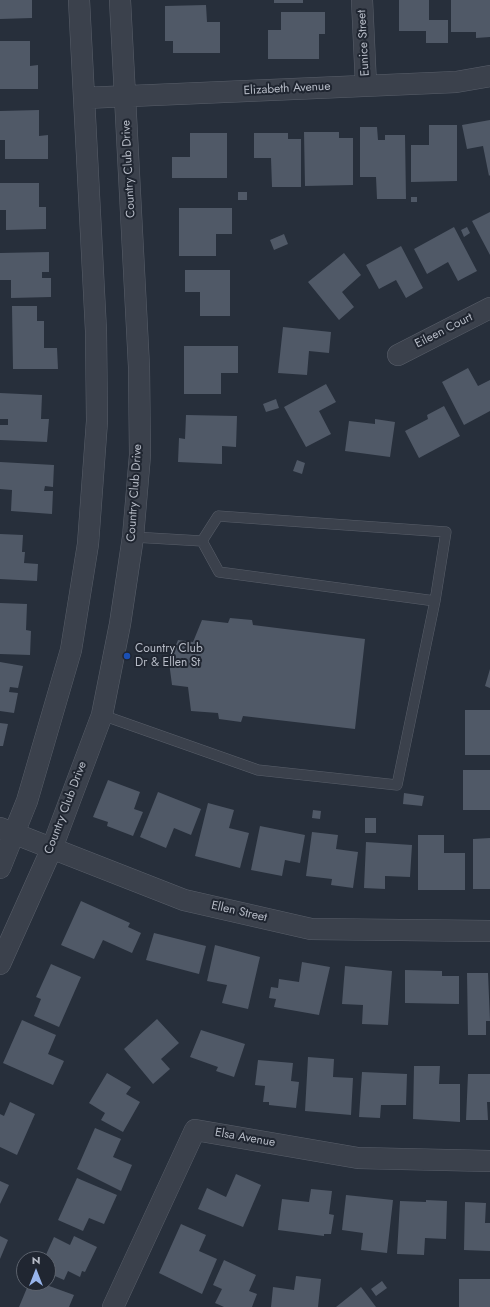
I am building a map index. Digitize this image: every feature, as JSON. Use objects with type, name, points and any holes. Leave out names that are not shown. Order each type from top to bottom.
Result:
[{"type":"street","points":[[0,868],[8,831],[27,801],[71,650],[88,544],[97,421],[96,338],[79,0]]},
{"type":"street","name":"Country Club Drive","points":[[0,964],[52,848],[102,715],[120,624],[133,537],[140,455],[139,367],[120,0]]},
{"type":"street","name":"Eunice Street","points":[[362,0],[366,85]]},
{"type":"street","name":"Elizabeth Avenue","points":[[84,98],[456,82],[490,76]]},
{"type":"street","name":"Eileen Court","points":[[398,355],[490,308]]},
{"type":"street","name":"Ellen Street","points":[[8,831],[184,900],[311,929],[490,931]]},
{"type":"street","name":"Elsa Avenue","points":[[121,1305],[195,1130],[358,1158],[490,1160]]},
{"type":"lane","points":[[102,715],[258,770],[397,786],[435,601],[446,532],[218,516],[202,541]]},
{"type":"lane","points":[[133,537],[202,541]]},
{"type":"lane","points":[[202,541],[220,572],[435,601]]},
{"type":"building","points":[[0,0],[32,0],[32,18],[0,19]]},
{"type":"building","points":[[274,0],[303,0],[303,3],[274,3]]},
{"type":"building","points":[[399,0],[429,0],[429,20],[448,20],[448,43],[426,43],[426,31],[399,31]]},
{"type":"building","points":[[451,0],[490,0],[490,37],[476,38],[476,32],[451,32]]},
{"type":"building","points":[[206,5],[207,22],[220,22],[220,53],[173,53],[173,41],[165,41],[165,6]]},
{"type":"building","points":[[281,12],[325,12],[325,34],[319,34],[319,59],[268,59],[268,30],[281,30]]},
{"type":"building","points":[[0,41],[30,41],[30,66],[38,65],[38,89],[0,89]]},
{"type":"building","points":[[39,110],[39,136],[48,135],[48,159],[5,159],[5,140],[0,140],[0,111]]},
{"type":"building","points":[[490,120],[489,176],[483,146],[467,149],[462,125]]},
{"type":"building","points":[[429,125],[457,125],[457,181],[411,182],[411,145],[429,145]]},
{"type":"building","points":[[360,127],[377,127],[378,140],[385,140],[385,135],[405,135],[406,199],[377,199],[376,177],[360,177]]},
{"type":"building","points":[[304,132],[339,132],[339,138],[353,138],[353,185],[305,186]]},
{"type":"building","points":[[190,133],[227,133],[227,178],[172,178],[172,157],[190,157]]},
{"type":"building","points":[[254,133],[288,133],[288,139],[301,139],[301,187],[272,187],[271,158],[254,158]]},
{"type":"building","points":[[0,183],[39,183],[39,207],[46,207],[46,229],[6,230],[6,210],[0,210]]},
{"type":"building","points":[[238,192],[247,192],[247,200],[238,200]]},
{"type":"building","points":[[411,197],[417,197],[417,202],[411,202]]},
{"type":"building","points":[[179,208],[232,208],[232,234],[216,234],[216,256],[179,256]]},
{"type":"building","points":[[490,212],[490,255],[472,221]]},
{"type":"building","points":[[454,227],[477,271],[458,281],[448,262],[427,274],[414,249]]},
{"type":"building","points":[[467,227],[470,233],[464,237],[461,230]]},
{"type":"building","points":[[284,234],[288,244],[274,250],[270,240]]},
{"type":"building","points":[[401,246],[423,288],[406,298],[396,280],[379,289],[366,265]]},
{"type":"building","points":[[49,252],[49,272],[42,272],[42,278],[51,278],[51,297],[11,298],[11,280],[0,280],[0,253]]},
{"type":"building","points":[[344,253],[361,275],[342,292],[354,307],[339,320],[308,282]]},
{"type":"building","points":[[185,270],[230,270],[230,316],[200,316],[200,292],[185,292]]},
{"type":"building","points":[[12,306],[37,306],[37,321],[44,321],[44,348],[57,348],[58,369],[13,369]]},
{"type":"building","points":[[283,327],[331,332],[329,353],[309,351],[307,375],[278,373]]},
{"type":"building","points":[[184,346],[238,346],[238,373],[221,373],[221,394],[184,394]]},
{"type":"building","points":[[468,368],[478,386],[490,380],[490,411],[464,425],[442,382]]},
{"type":"building","points":[[326,384],[336,402],[319,411],[331,434],[306,447],[284,407]]},
{"type":"building","points":[[0,393],[42,395],[41,419],[49,419],[47,442],[0,440],[0,425],[8,425],[8,419],[0,419]]},
{"type":"building","points":[[276,399],[279,408],[266,412],[263,404]]},
{"type":"building","points":[[444,406],[460,436],[419,458],[405,431],[428,419],[427,415]]},
{"type":"building","points":[[186,415],[237,416],[236,447],[222,446],[222,464],[178,462],[179,438],[185,439]]},
{"type":"building","points":[[375,419],[395,422],[390,457],[345,451],[349,421],[375,424]]},
{"type":"building","points":[[297,460],[305,463],[302,474],[293,471]]},
{"type":"building","points":[[0,462],[54,465],[53,487],[45,486],[44,491],[53,491],[52,514],[11,511],[12,490],[0,489]]},
{"type":"building","points":[[0,534],[23,535],[22,552],[25,552],[24,563],[38,564],[37,581],[0,579]]},
{"type":"building","points":[[0,603],[27,604],[26,630],[31,631],[30,655],[0,654]]},
{"type":"building","points":[[230,618],[252,620],[253,625],[365,639],[355,729],[243,716],[241,722],[219,719],[218,713],[191,711],[188,687],[172,685],[169,662],[178,640],[193,642],[202,620],[228,623]]},
{"type":"building","points":[[0,662],[23,666],[18,688],[10,687],[9,692],[18,693],[14,713],[0,711]]},
{"type":"building","points":[[490,669],[490,688],[485,686]]},
{"type":"building","points":[[465,710],[490,710],[490,755],[465,755]]},
{"type":"building","points":[[0,723],[8,724],[3,746],[0,746]]},
{"type":"building","points":[[463,770],[490,770],[490,810],[463,810]]},
{"type":"building","points":[[108,780],[140,792],[134,809],[143,812],[133,836],[107,826],[108,822],[93,817]]},
{"type":"building","points":[[158,792],[201,809],[191,835],[174,828],[166,848],[140,837]]},
{"type":"building","points":[[404,793],[424,796],[422,806],[403,804]]},
{"type":"building","points":[[208,803],[234,810],[229,828],[249,833],[240,868],[195,856]]},
{"type":"building","points":[[313,810],[321,811],[320,819],[312,818]]},
{"type":"building","points":[[365,818],[376,818],[376,833],[365,833]]},
{"type":"building","points":[[260,826],[305,835],[300,863],[285,860],[282,876],[251,870]]},
{"type":"building","points":[[312,832],[338,835],[336,849],[358,852],[353,888],[331,885],[332,879],[306,876]]},
{"type":"building","points":[[418,835],[444,835],[444,853],[465,853],[465,890],[418,890]]},
{"type":"building","points":[[490,838],[490,889],[473,889],[473,839]]},
{"type":"building","points":[[366,842],[412,845],[410,877],[385,876],[385,889],[364,888]]},
{"type":"building","points":[[81,901],[130,923],[128,927],[141,933],[132,953],[103,940],[94,959],[61,945]]},
{"type":"building","points":[[154,933],[206,946],[199,974],[146,960]]},
{"type":"building","points":[[215,945],[260,957],[248,1009],[222,1003],[227,985],[207,981]]},
{"type":"building","points":[[302,962],[330,967],[319,1015],[274,1007],[276,999],[269,998],[271,987],[278,988],[279,979],[299,982]]},
{"type":"building","points":[[51,964],[81,977],[59,1027],[34,1016],[41,999],[36,997]]},
{"type":"building","points":[[345,966],[392,971],[388,1025],[362,1024],[363,1005],[342,1004]]},
{"type":"building","points":[[405,970],[442,971],[442,976],[459,976],[459,1004],[405,1003]]},
{"type":"building","points":[[467,973],[488,973],[490,1021],[486,1021],[486,1035],[468,1035]]},
{"type":"building","points":[[157,1019],[179,1043],[161,1059],[170,1069],[153,1084],[124,1049]]},
{"type":"building","points":[[22,1020],[56,1035],[48,1054],[64,1061],[53,1085],[3,1063]]},
{"type":"building","points":[[201,1030],[245,1044],[234,1077],[216,1071],[218,1067],[190,1057]]},
{"type":"building","points":[[308,1057],[334,1059],[333,1077],[353,1078],[351,1115],[305,1111]]},
{"type":"building","points":[[258,1060],[293,1063],[291,1081],[299,1082],[296,1108],[269,1105],[269,1102],[263,1102],[265,1086],[255,1085]]},
{"type":"building","points":[[414,1066],[440,1066],[439,1084],[460,1084],[460,1122],[413,1119]]},
{"type":"building","points":[[362,1072],[407,1074],[406,1105],[381,1105],[380,1118],[359,1117]]},
{"type":"building","points":[[107,1073],[131,1087],[126,1094],[140,1102],[123,1132],[101,1120],[105,1113],[89,1103]]},
{"type":"building","points":[[468,1074],[490,1074],[490,1102],[487,1102],[488,1120],[466,1120]]},
{"type":"building","points":[[10,1102],[35,1114],[17,1155],[0,1147],[0,1114],[4,1116]]},
{"type":"building","points":[[95,1128],[121,1139],[113,1157],[132,1165],[121,1191],[77,1169]]},
{"type":"building","points":[[236,1174],[261,1185],[243,1227],[198,1209],[207,1188],[226,1197]]},
{"type":"building","points":[[77,1178],[117,1195],[104,1224],[89,1218],[83,1231],[58,1220]]},
{"type":"building","points":[[0,1181],[9,1185],[0,1204]]},
{"type":"building","points":[[311,1189],[332,1191],[329,1214],[334,1215],[331,1234],[324,1234],[324,1236],[278,1230],[282,1199],[309,1202]]},
{"type":"building","points":[[346,1195],[393,1200],[387,1253],[361,1250],[363,1233],[342,1230]]},
{"type":"building","points":[[426,1200],[447,1201],[446,1239],[425,1238],[424,1255],[397,1254],[400,1201],[426,1202]]},
{"type":"building","points":[[465,1202],[486,1203],[485,1223],[490,1223],[490,1251],[464,1250]]},
{"type":"building","points":[[181,1224],[206,1235],[199,1251],[217,1259],[202,1294],[159,1273]]},
{"type":"building","points":[[0,1236],[8,1240],[0,1259]]},
{"type":"building","points":[[74,1236],[97,1247],[85,1272],[82,1271],[80,1277],[68,1271],[64,1280],[56,1276],[56,1251],[48,1251],[54,1237],[70,1245]]},
{"type":"building","points":[[224,1260],[256,1275],[249,1291],[257,1294],[252,1307],[224,1307],[215,1303],[222,1289],[213,1285]]},
{"type":"building","points":[[296,1276],[321,1279],[318,1307],[271,1307],[273,1287],[294,1290]]},
{"type":"building","points":[[459,1279],[490,1279],[490,1307],[459,1307]]},
{"type":"building","points":[[382,1281],[387,1288],[376,1296],[371,1289]]},
{"type":"building","points":[[361,1287],[376,1307],[336,1307]]},
{"type":"building","points":[[56,1288],[74,1295],[69,1307],[19,1307],[26,1291],[56,1291]]},
{"type":"place","name":"Country Club Dr & Ellen St","points":[[127,656]]}]
